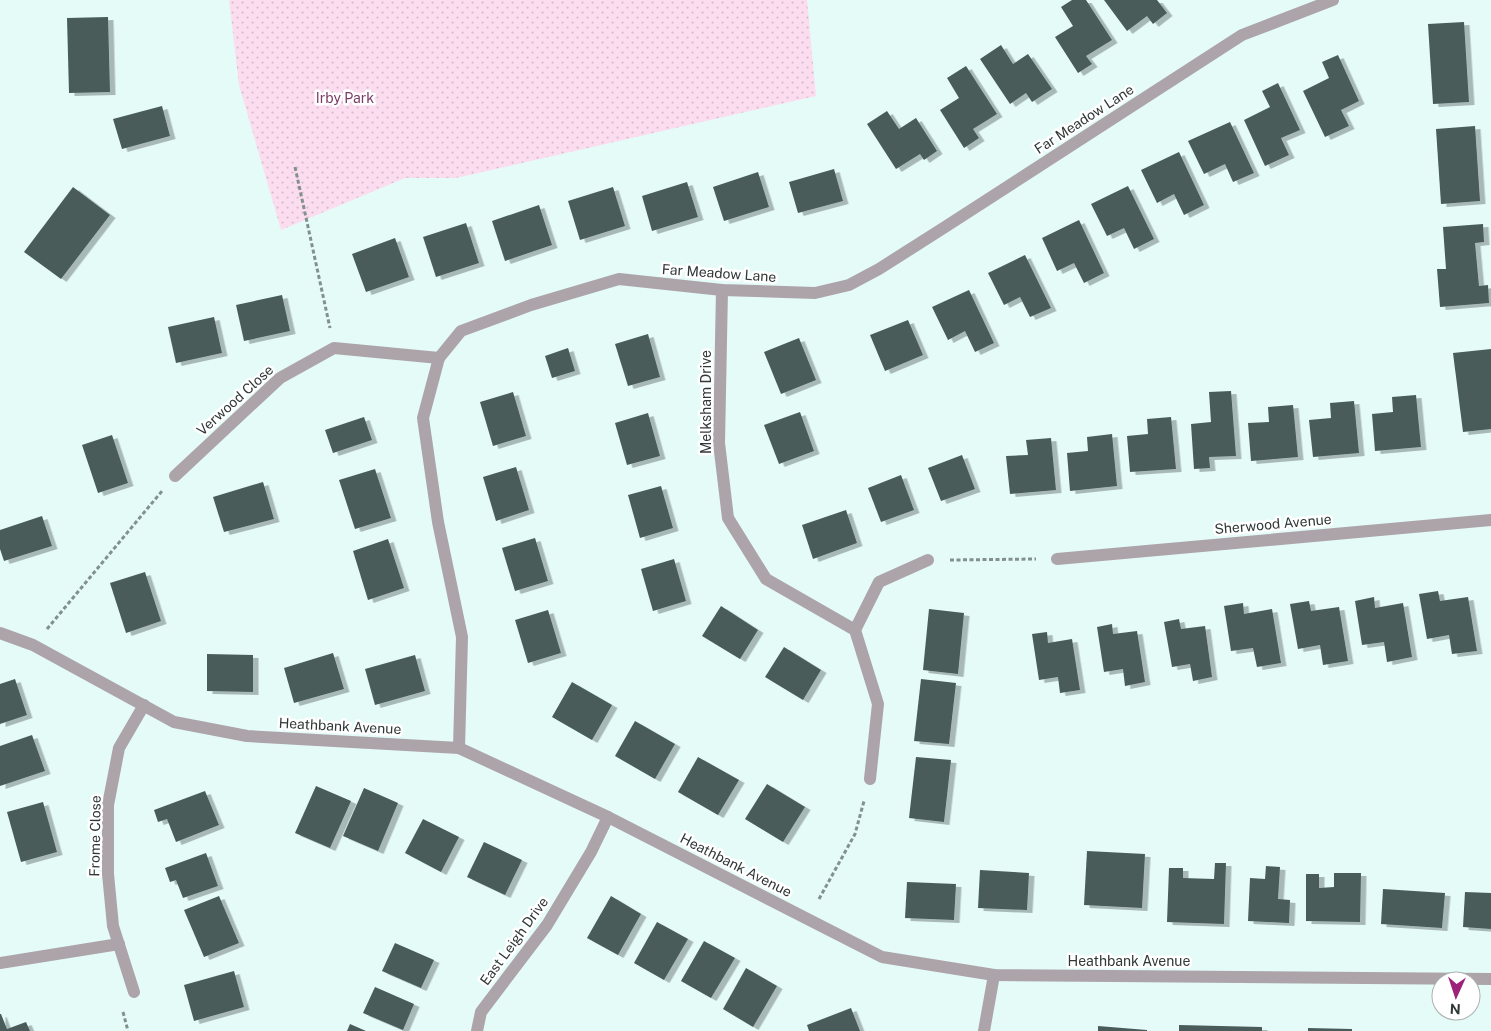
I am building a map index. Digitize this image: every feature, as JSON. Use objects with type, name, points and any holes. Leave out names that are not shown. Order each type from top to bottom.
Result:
[{"type":"street","name":"Far Meadow Lane","points":[[459,748],[462,638],[438,522],[424,418],[439,358],[462,330],[531,305],[619,279],[722,290],[815,293],[848,285],[879,269],[929,238],[1242,35],[1333,0]]},
{"type":"street","name":"Melksham Drive","points":[[722,290],[719,444],[728,518],[766,580],[855,630]]},
{"type":"street","points":[[334,348],[439,358]]},
{"type":"street","name":"Verwood Close","points":[[175,476],[280,378],[334,348]]},
{"type":"street","name":"Sherwood Avenue","points":[[1057,559],[1491,520]]},
{"type":"street","points":[[870,779],[878,704],[855,630],[878,582],[928,560]]},
{"type":"street","name":"Heathbank Avenue","points":[[0,633],[33,645],[174,722],[247,736],[459,748],[608,817],[882,957],[994,975],[1491,979]]},
{"type":"street","name":"Frome Close","points":[[134,992],[113,926],[108,874],[108,805],[119,748],[144,705]]},
{"type":"street","name":"East Leigh Drive","points":[[477,1031],[481,1012],[547,926],[591,852],[608,817]]},
{"type":"street","points":[[0,963],[119,944]]},
{"type":"street","points":[[984,1031],[994,975]]},
{"type":"path","points":[[295,167],[334,348]]},
{"type":"path","points":[[33,645],[175,476]]},
{"type":"path","points":[[928,560],[1057,559]]},
{"type":"path","points":[[808,918],[855,834],[870,779]]},
{"type":"green space","name":"Irby Park","points":[[229,0],[807,0],[816,96],[456,178],[405,178],[281,230],[239,85]]},
{"type":"building","points":[[1072,0],[1086,0],[1112,40],[1086,56],[1092,64],[1078,73],[1055,37],[1073,26],[1061,7]]},
{"type":"building","points":[[1104,0],[1157,0],[1167,13],[1153,24],[1147,16],[1127,31]]},
{"type":"building","points":[[108,17],[110,92],[69,93],[67,18]]},
{"type":"building","points":[[1464,22],[1469,102],[1433,104],[1428,24]]},
{"type":"building","points":[[1001,45],[1013,64],[1028,54],[1052,89],[1032,102],[1026,93],[1010,104],[980,59]]},
{"type":"building","points":[[1338,55],[1359,101],[1341,110],[1349,126],[1325,137],[1303,91],[1329,78],[1322,62]]},
{"type":"building","points":[[966,66],[997,114],[973,129],[979,138],[964,148],[940,110],[959,98],[947,78]]},
{"type":"building","points":[[1278,83],[1300,130],[1281,138],[1289,155],[1265,166],[1244,120],[1270,107],[1262,91]]},
{"type":"building","points":[[162,106],[170,136],[122,149],[113,119]]},
{"type":"building","points":[[887,111],[899,129],[916,118],[937,151],[924,160],[920,154],[896,169],[867,124]]},
{"type":"building","points":[[1230,122],[1254,173],[1233,182],[1225,164],[1204,174],[1188,141]]},
{"type":"building","points":[[1475,126],[1480,201],[1441,204],[1436,129]]},
{"type":"building","points":[[1179,152],[1204,205],[1184,215],[1174,194],[1157,203],[1141,170]]},
{"type":"building","points":[[834,169],[843,201],[798,213],[789,182]]},
{"type":"building","points":[[758,172],[769,207],[724,221],[713,187]]},
{"type":"building","points":[[687,182],[698,217],[652,231],[642,196]]},
{"type":"building","points":[[1128,186],[1154,239],[1134,249],[1124,228],[1107,236],[1091,204]]},
{"type":"building","points":[[73,187],[110,215],[61,279],[24,252]]},
{"type":"building","points":[[613,187],[625,226],[580,240],[568,201]]},
{"type":"building","points":[[539,205],[552,245],[505,261],[492,221]]},
{"type":"building","points":[[1079,220],[1104,273],[1084,283],[1074,263],[1057,271],[1042,238]]},
{"type":"building","points":[[466,223],[479,263],[436,277],[423,237]]},
{"type":"building","points":[[1483,224],[1484,242],[1475,243],[1479,286],[1488,285],[1489,303],[1440,307],[1437,269],[1446,269],[1443,227]]},
{"type":"building","points":[[395,238],[409,277],[366,292],[352,254]]},
{"type":"building","points":[[1025,255],[1051,308],[1030,317],[1020,297],[1004,305],[988,273]]},
{"type":"building","points":[[969,290],[994,343],[975,352],[965,331],[948,340],[932,307]]},
{"type":"building","points":[[282,295],[290,331],[244,341],[236,305]]},
{"type":"building","points":[[214,317],[222,353],[176,363],[168,327]]},
{"type":"building","points":[[908,320],[923,355],[885,371],[870,335]]},
{"type":"building","points":[[648,334],[660,377],[628,386],[615,344]]},
{"type":"building","points":[[799,338],[816,380],[781,394],[764,352]]},
{"type":"building","points":[[568,348],[575,371],[552,378],[545,356]]},
{"type":"building","points":[[1491,349],[1491,429],[1463,432],[1453,353]]},
{"type":"building","points":[[1231,391],[1236,456],[1209,457],[1210,468],[1194,469],[1191,424],[1211,422],[1209,392]]},
{"type":"building","points":[[513,392],[526,436],[493,446],[480,402]]},
{"type":"building","points":[[1416,395],[1421,447],[1375,451],[1372,414],[1393,412],[1392,397]]},
{"type":"building","points":[[1354,401],[1359,453],[1313,457],[1309,420],[1331,418],[1330,403]]},
{"type":"building","points":[[1293,405],[1298,457],[1251,461],[1248,423],[1269,422],[1268,407]]},
{"type":"building","points":[[800,412],[814,451],[779,464],[764,425]]},
{"type":"building","points":[[648,413],[660,456],[627,465],[615,423]]},
{"type":"building","points":[[364,417],[372,440],[333,453],[325,430]]},
{"type":"building","points":[[1171,417],[1176,469],[1130,472],[1127,436],[1148,434],[1147,419]]},
{"type":"building","points":[[1112,434],[1117,486],[1070,491],[1067,453],[1088,451],[1087,437]]},
{"type":"building","points":[[112,435],[128,483],[98,493],[82,445]]},
{"type":"building","points":[[1051,438],[1056,490],[1010,494],[1006,456],[1028,455],[1026,440]]},
{"type":"building","points":[[962,455],[975,489],[941,501],[928,468]]},
{"type":"building","points":[[516,467],[529,510],[496,521],[483,477]]},
{"type":"building","points":[[375,469],[391,518],[355,529],[339,480]]},
{"type":"building","points":[[901,475],[914,510],[881,522],[868,488]]},
{"type":"building","points":[[263,482],[274,519],[224,532],[213,497]]},
{"type":"building","points":[[661,486],[673,528],[640,538],[628,495]]},
{"type":"building","points":[[846,510],[857,543],[813,559],[802,525]]},
{"type":"building","points":[[42,516],[52,546],[4,561],[0,549],[0,530]]},
{"type":"building","points":[[535,538],[548,581],[515,591],[502,548]]},
{"type":"building","points":[[388,539],[404,588],[368,600],[353,551]]},
{"type":"building","points":[[674,559],[686,601],[653,611],[641,569]]},
{"type":"building","points":[[145,572],[161,621],[126,633],[110,583]]},
{"type":"building","points":[[1438,591],[1440,601],[1468,597],[1477,651],[1452,654],[1449,635],[1427,639],[1419,594]]},
{"type":"building","points":[[1374,597],[1375,608],[1403,603],[1412,657],[1387,662],[1384,642],[1362,645],[1355,601]]},
{"type":"building","points":[[1309,601],[1311,611],[1339,607],[1348,661],[1323,665],[1320,645],[1298,649],[1290,604]]},
{"type":"building","points":[[1243,603],[1244,614],[1272,609],[1281,663],[1257,667],[1253,648],[1231,651],[1224,606]]},
{"type":"building","points":[[721,606],[758,630],[740,659],[702,636]]},
{"type":"building","points":[[929,609],[964,613],[958,674],[923,670]]},
{"type":"building","points":[[548,610],[561,653],[528,663],[515,620]]},
{"type":"building","points":[[1179,619],[1181,629],[1205,626],[1212,677],[1193,681],[1190,664],[1172,667],[1164,622]]},
{"type":"building","points":[[1112,624],[1113,634],[1137,631],[1145,682],[1125,686],[1123,669],[1104,672],[1097,627]]},
{"type":"building","points":[[1047,632],[1048,643],[1072,639],[1080,690],[1060,693],[1058,677],[1039,680],[1032,634]]},
{"type":"building","points":[[784,647],[821,670],[803,700],[765,677]]},
{"type":"building","points":[[333,653],[344,689],[294,703],[284,668]]},
{"type":"building","points":[[207,654],[253,655],[253,692],[207,691]]},
{"type":"building","points":[[415,655],[425,691],[375,705],[365,669]]},
{"type":"building","points":[[15,679],[27,715],[0,724],[0,684]]},
{"type":"building","points":[[921,679],[956,683],[949,744],[914,741]]},
{"type":"building","points":[[572,682],[612,705],[592,740],[552,717]]},
{"type":"building","points":[[635,721],[675,744],[655,779],[615,756]]},
{"type":"building","points":[[32,735],[45,771],[0,786],[0,746]]},
{"type":"building","points":[[698,757],[739,780],[718,815],[678,792]]},
{"type":"building","points":[[916,757],[951,760],[944,822],[909,818]]},
{"type":"building","points":[[767,784],[805,807],[783,842],[745,819]]},
{"type":"building","points":[[316,786],[351,801],[330,848],[295,833]]},
{"type":"building","points":[[364,788],[398,803],[378,851],[343,836]]},
{"type":"building","points":[[205,791],[219,825],[176,842],[167,819],[158,822],[154,810]]},
{"type":"building","points":[[43,802],[57,852],[21,862],[7,812]]},
{"type":"building","points":[[423,819],[459,837],[441,872],[405,853]]},
{"type":"building","points":[[484,842],[522,860],[505,895],[467,877]]},
{"type":"building","points":[[1087,851],[1145,854],[1142,908],[1084,905]]},
{"type":"building","points":[[206,853],[218,886],[183,898],[176,880],[170,882],[165,868]]},
{"type":"building","points":[[1215,863],[1226,863],[1224,924],[1167,922],[1169,868],[1183,868],[1183,878],[1214,879]]},
{"type":"building","points":[[1266,866],[1280,867],[1278,899],[1290,900],[1289,923],[1248,921],[1250,878],[1265,879]]},
{"type":"building","points":[[980,870],[1029,873],[1027,910],[978,908]]},
{"type":"building","points":[[1334,873],[1361,873],[1360,922],[1306,921],[1306,874],[1319,874],[1319,888],[1334,887]]},
{"type":"building","points":[[907,882],[956,884],[954,920],[905,918]]},
{"type":"building","points":[[1383,889],[1445,893],[1442,928],[1381,924]]},
{"type":"building","points":[[1465,892],[1491,893],[1491,929],[1463,927]]},
{"type":"building","points":[[219,896],[239,943],[204,957],[184,910]]},
{"type":"building","points":[[611,896],[641,914],[618,955],[587,938]]},
{"type":"building","points":[[657,922],[688,939],[664,980],[634,963]]},
{"type":"building","points":[[704,941],[735,958],[711,998],[681,981]]},
{"type":"building","points":[[395,943],[434,960],[421,988],[382,971]]},
{"type":"building","points":[[746,968],[777,986],[753,1027],[723,1009]]},
{"type":"building","points":[[234,971],[244,1007],[194,1021],[184,985]]},
{"type":"building","points":[[375,987],[414,1004],[403,1030],[363,1013]]},
{"type":"building","points":[[851,1008],[860,1031],[809,1031],[807,1025]]},
{"type":"building","points":[[0,1014],[7,1029],[26,1022],[30,1031],[0,1031]]},
{"type":"building","points":[[350,1024],[366,1031],[347,1031]]},
{"type":"building","points":[[1179,1025],[1262,1027],[1262,1031],[1179,1031]]},
{"type":"building","points":[[1098,1026],[1147,1030],[1147,1031],[1098,1031]]},
{"type":"building","points":[[1308,1028],[1352,1029],[1352,1031],[1308,1031]]}]
